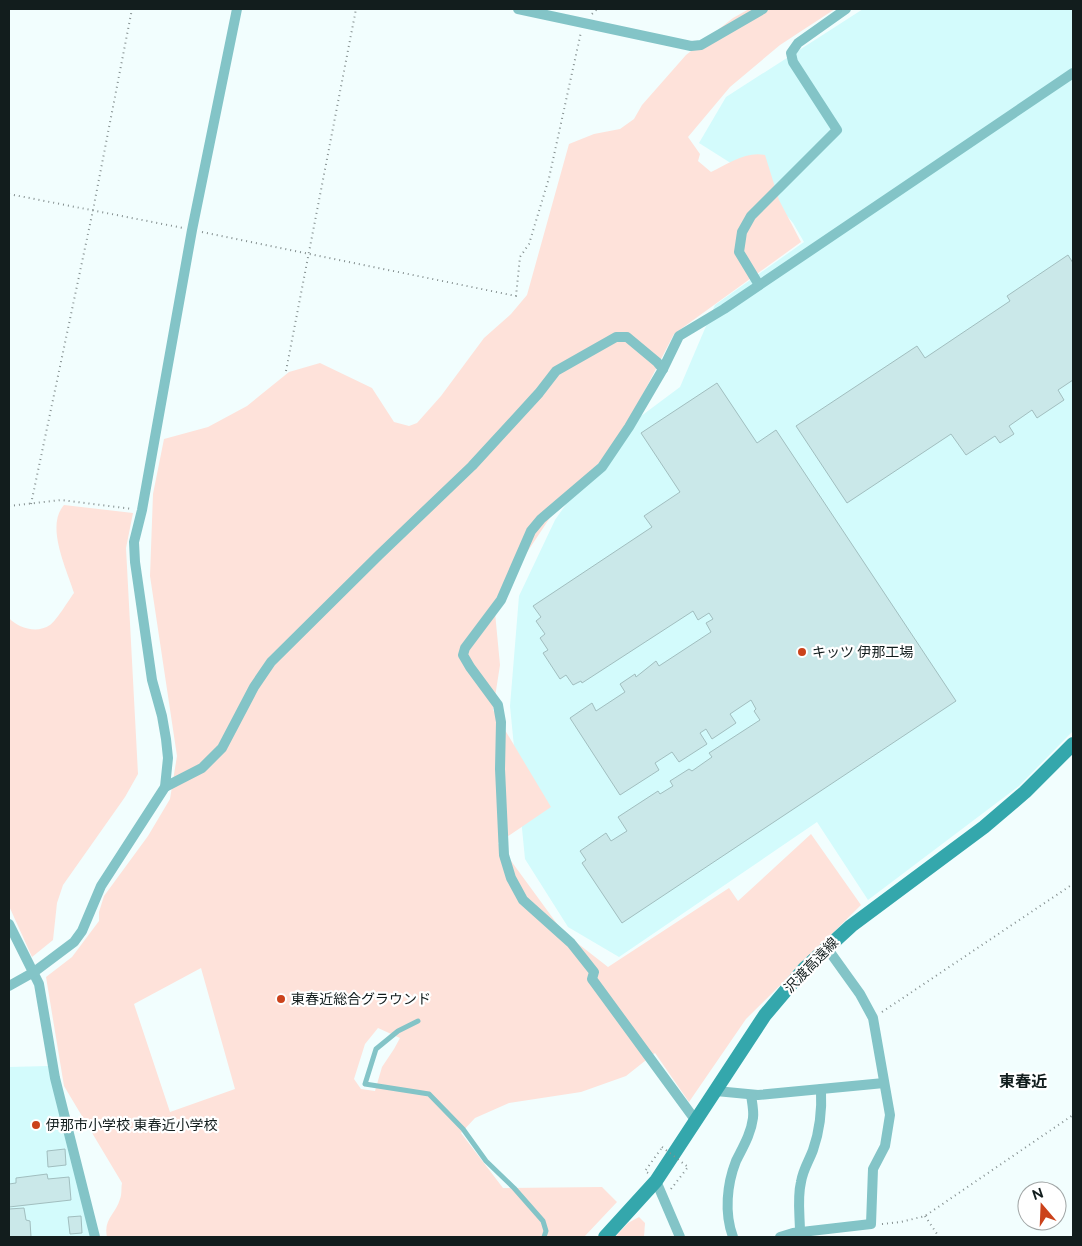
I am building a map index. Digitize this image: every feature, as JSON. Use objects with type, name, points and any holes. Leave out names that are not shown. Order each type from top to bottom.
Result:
[{"type":"main road","name":"沢渡高遠線","points":[[604,1237],[662,1184],[696,1121],[765,1015],[804,969],[851,926],[984,827],[1025,792],[1073,744]]},
{"type":"street","points":[[9,986],[34,972],[74,942],[82,931],[100,886],[165,787],[168,758],[166,739],[152,680],[135,562],[134,542],[142,510],[192,230],[237,9]]},
{"type":"street","points":[[518,9],[691,46],[701,45],[763,9]]},
{"type":"street","points":[[759,285],[739,252],[742,232],[751,216],[837,130],[793,62],[791,53],[798,44],[846,9]]},
{"type":"street","points":[[696,1121],[592,979],[594,972],[571,943],[523,900],[511,878],[504,855],[501,812],[502,722],[498,705],[463,655],[465,648],[501,600],[531,531],[540,519],[602,467],[629,427],[663,369],[678,336],[759,285],[1073,73]]},
{"type":"street","points":[[165,787],[202,768],[222,748],[254,687],[271,662],[472,466],[556,371],[616,337],[627,337],[663,369]]},
{"type":"street","points":[[9,924],[39,984],[55,1078],[95,1237]]},
{"type":"street","points":[[780,1237],[871,1224],[873,1169],[885,1146],[890,1115],[874,1018],[860,994],[827,948]]},
{"type":"street","points":[[716,1091],[758,1095],[884,1083]]},
{"type":"street","points":[[801,1235],[800,1183],[806,1164],[813,1151],[819,1127],[822,1108],[821,1089]]},
{"type":"street","points":[[733,1237],[727,1211],[730,1178],[745,1145],[753,1117],[752,1094]]},
{"type":"street","points":[[662,1184],[680,1237]]},
{"type":"lane","points":[[418,1021],[398,1031],[376,1049],[365,1084],[429,1094],[463,1130],[486,1161],[514,1188],[543,1221],[546,1231],[544,1237]]},
{"type":"path","points":[[31,504],[93,210],[132,9]]},
{"type":"path","points":[[286,370],[356,9]]},
{"type":"path","points":[[9,194],[516,296],[520,257],[529,244],[549,178],[583,23],[597,9]]},
{"type":"path","points":[[9,506],[61,500],[142,510]]},
{"type":"path","points":[[874,1018],[1073,884]]},
{"type":"path","points":[[871,1224],[901,1222],[924,1216],[1073,1115]]},
{"type":"path","points":[[645,1170],[662,1147],[688,1167],[671,1188]]},
{"type":"path","points":[[679,1167],[684,1159]]},
{"type":"path","points":[[662,1184],[669,1192]]},
{"type":"path","points":[[924,1216],[939,1237]]},
{"type":"shaded area","points":[[749,9],[835,9],[780,45],[730,87],[688,137],[700,154],[698,161],[711,172],[744,157],[758,154],[765,155],[779,200],[801,242],[674,334],[629,421],[601,461],[565,495],[494,602],[500,665],[493,710],[551,807],[498,843],[563,932],[608,967],[729,888],[738,901],[811,834],[861,905],[746,1019],[689,1102],[655,1053],[626,1076],[581,1092],[509,1103],[475,1118],[461,1133],[503,1188],[602,1187],[617,1202],[584,1237],[107,1237],[108,1221],[121,1197],[122,1183],[64,1086],[46,977],[72,957],[99,921],[99,912],[104,896],[148,836],[170,799],[177,756],[150,576],[153,494],[164,439],[208,427],[247,406],[289,372],[320,363],[372,388],[394,422],[409,426],[417,423],[441,396],[484,338],[511,314],[527,295],[569,144],[594,134],[620,129],[634,119],[642,105],[686,55],[733,18]],"holes":[[[201,968],[235,1089],[170,1112],[134,1004]],[[378,1028],[400,1038],[382,1067],[375,1091],[361,1089],[354,1079],[365,1044]]]},
{"type":"shaded area","name":"キッツ 伊那工場","points":[[863,9],[1073,9],[1073,731],[1019,786],[868,900],[817,822],[619,957],[568,927],[525,859],[510,706],[519,596],[555,520],[613,437],[680,387],[715,305],[804,242],[793,223],[756,179],[699,143],[726,97]]},
{"type":"shaded area","points":[[64,505],[133,513],[126,548],[138,774],[125,797],[63,885],[57,903],[53,940],[32,957],[9,906],[9,618],[17,625],[28,629],[45,628],[56,619],[74,593],[59,548],[57,536],[59,514]]},
{"type":"shaded area","name":"伊那市小学校 東春近小学校","points":[[48,1066],[91,1237],[9,1237],[9,1067]]},
{"type":"shaded area","points":[[639,1217],[645,1223],[644,1237],[615,1237],[628,1223]]},
{"type":"building","points":[[1068,255],[1073,263],[1073,380],[1058,390],[1064,400],[1037,418],[1032,410],[1009,426],[1014,434],[1000,443],[995,436],[966,455],[951,434],[847,503],[796,426],[917,346],[925,358],[1010,301],[1007,296]]},
{"type":"building","name":"キッツ 伊那工場","points":[[717,383],[757,443],[776,430],[956,701],[622,923],[582,863],[586,860],[580,851],[606,833],[611,841],[627,831],[618,817],[658,791],[660,794],[673,786],[670,781],[689,769],[692,771],[712,757],[709,753],[760,720],[754,711],[756,709],[751,700],[730,714],[736,723],[712,739],[706,729],[700,733],[707,744],[679,762],[672,752],[655,763],[659,770],[620,795],[570,718],[592,703],[596,711],[625,692],[620,684],[635,674],[636,677],[656,661],[659,666],[711,632],[706,623],[713,619],[709,613],[698,620],[693,611],[582,683],[581,681],[573,685],[566,675],[560,679],[543,653],[548,650],[540,638],[545,634],[536,621],[541,617],[533,606],[652,527],[644,516],[680,492],[641,433]]},
{"type":"building","points":[[65,1149],[66,1165],[48,1167],[47,1151]]},
{"type":"building","points":[[47,1174],[48,1179],[69,1177],[71,1200],[9,1207],[9,1184],[16,1183],[16,1178]]},
{"type":"building","points":[[24,1208],[26,1220],[30,1221],[31,1237],[9,1237],[9,1209]]},
{"type":"building","points":[[81,1216],[82,1233],[70,1234],[68,1217]]},
{"type":"place","name":"キッツ 伊那工場","points":[[802,652]]},
{"type":"place","name":"東春近総合グラウンド","points":[[281,999]]},
{"type":"place","name":"伊那市小学校 東春近小学校","points":[[36,1125]]},
{"type":"district","name":"東春近","points":[[1023,1081]]}]
